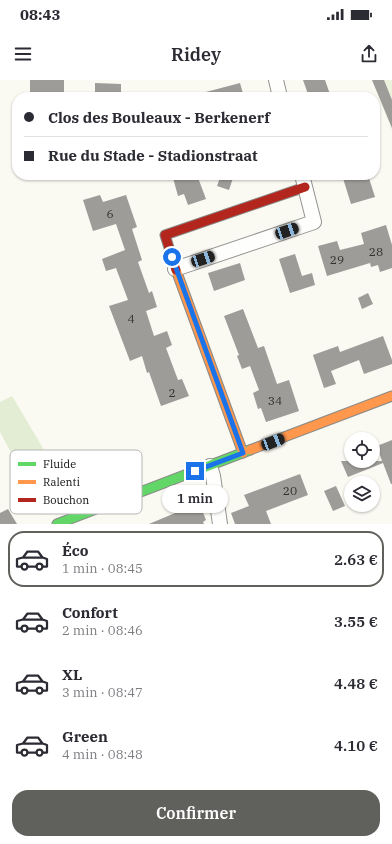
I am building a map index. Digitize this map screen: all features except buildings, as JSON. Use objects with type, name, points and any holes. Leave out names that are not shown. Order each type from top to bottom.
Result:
[{"type":"street","points":[[276,80],[279,92]]},
{"type":"street","points":[[175,269],[314,222],[303,181],[165,235],[175,269],[243,453]]},
{"type":"street","points":[[142,492],[392,396]]},
{"type":"street","points":[[210,466],[213,476],[220,524]]},
{"type":"street","points":[[57,524],[83,514]]},
{"type":"green space","points":[[372,80],[392,80],[392,131],[380,100],[380,92],[377,92]]},
{"type":"green space","points":[[12,396],[44,450],[10,450],[0,432],[0,402]]},
{"type":"traffic: fast","points":[[142,491],[250,450]]},
{"type":"traffic: fast","points":[[57,524],[83,514]]},
{"type":"traffic: slow","points":[[176,270],[243,453]]},
{"type":"traffic: slow","points":[[250,450],[392,396]]},
{"type":"traffic: jam","points":[[176,270],[165,235],[305,187]]},
{"type":"route","points":[[172,257],[175,269],[243,453],[195,471]]}]
